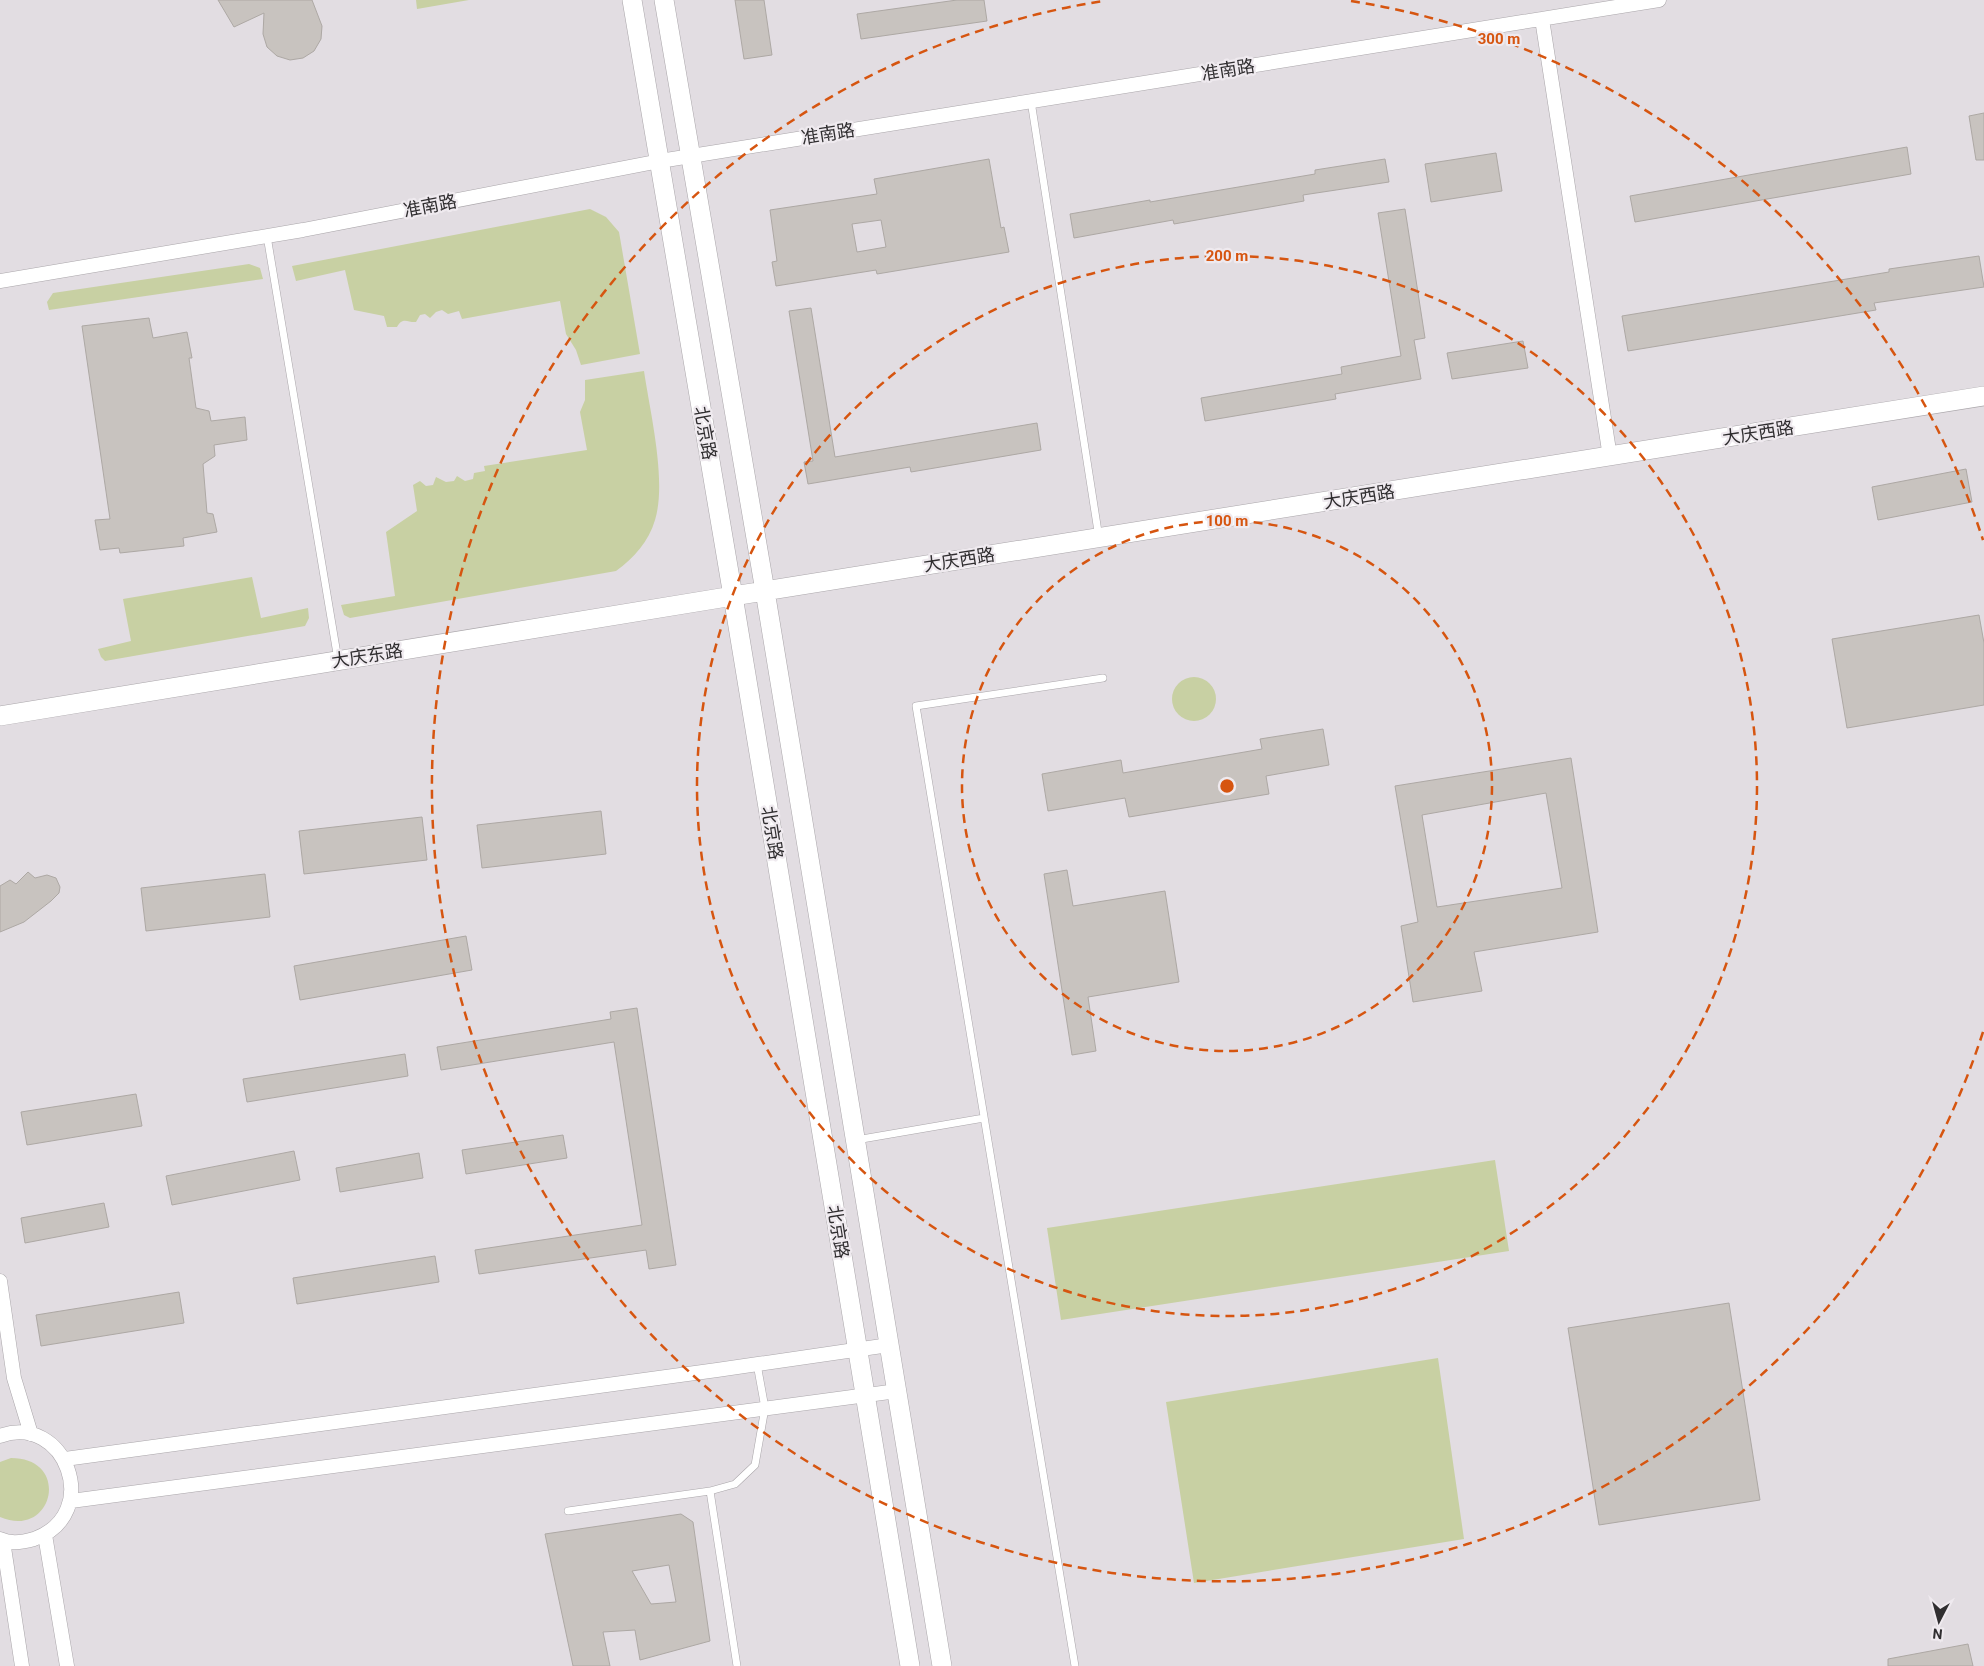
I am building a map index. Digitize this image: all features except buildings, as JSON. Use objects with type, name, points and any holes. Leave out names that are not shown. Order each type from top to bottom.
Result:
[{"type":"main road","name":"北京路","points":[[632,0],[733,596],[910,1666]]},
{"type":"main road","name":"北京路","points":[[664,0],[942,1666]]},
{"type":"main road","name":"大庆西路","points":[[733,596],[1984,396]]},
{"type":"main road","name":"大庆东路","points":[[0,716],[733,596]]},
{"type":"street","name":"准南路","points":[[0,281],[268,236],[660,161],[1659,0]]},
{"type":"street","points":[[1542,19],[1610,457]]},
{"type":"street","points":[[0,1281],[14,1378],[31,1434]]},
{"type":"street","points":[[64,1459],[757,1364],[889,1344]]},
{"type":"street","points":[[71,1501],[896,1391]]},
{"type":"street","points":[[0,1436],[9,1432],[31,1434],[50,1443],[64,1459],[72,1479],[71,1501],[61,1520],[45,1535],[25,1542],[2,1540],[22,1666]]},
{"type":"street","points":[[45,1535],[67,1666]]},
{"type":"lane","points":[[1031,102],[1099,538]]},
{"type":"lane","points":[[268,236],[338,661]]},
{"type":"lane","points":[[1075,1666],[916,706],[1103,678]]},
{"type":"lane","points":[[855,1140],[984,1118]]},
{"type":"lane","points":[[568,1511],[710,1491],[735,1484],[755,1465],[765,1408],[757,1364]]},
{"type":"lane","points":[[710,1491],[737,1666]]},
{"type":"green space","points":[[416,0],[469,0],[417,9]]},
{"type":"green space","points":[[590,209],[606,217],[619,232],[640,354],[581,365],[576,350],[566,334],[560,301],[462,319],[459,311],[448,314],[442,310],[436,312],[430,318],[425,314],[420,315],[416,322],[404,321],[397,327],[387,327],[384,316],[354,310],[345,270],[296,281],[292,266]]},
{"type":"green space","points":[[249,264],[260,268],[263,279],[49,310],[47,302],[53,293]]},
{"type":"green space","points":[[644,371],[656,446],[659,486],[658,504],[655,520],[649,535],[635,555],[623,566],[616,571],[350,618],[344,615],[341,605],[395,596],[386,532],[417,511],[413,485],[420,481],[426,486],[433,485],[436,477],[446,482],[454,481],[457,476],[465,481],[473,479],[474,473],[485,471],[484,466],[587,450],[580,412],[585,400],[585,380]]},
{"type":"green space","points":[[252,577],[261,618],[308,608],[309,618],[305,626],[105,661],[101,657],[98,649],[131,641],[123,599]]},
{"type":"green space","points":[[1194,677],[1206,681],[1212,687],[1216,699],[1212,711],[1206,717],[1194,721],[1182,717],[1176,711],[1172,699],[1176,687],[1182,681]]},
{"type":"green space","points":[[1495,1160],[1509,1251],[1061,1320],[1047,1228]]},
{"type":"green space","points":[[1438,1358],[1464,1539],[1194,1583],[1166,1402]]},
{"type":"green space","points":[[11,1458],[30,1461],[42,1470],[48,1483],[48,1496],[43,1508],[33,1517],[18,1521],[0,1517],[0,1462]]}]
